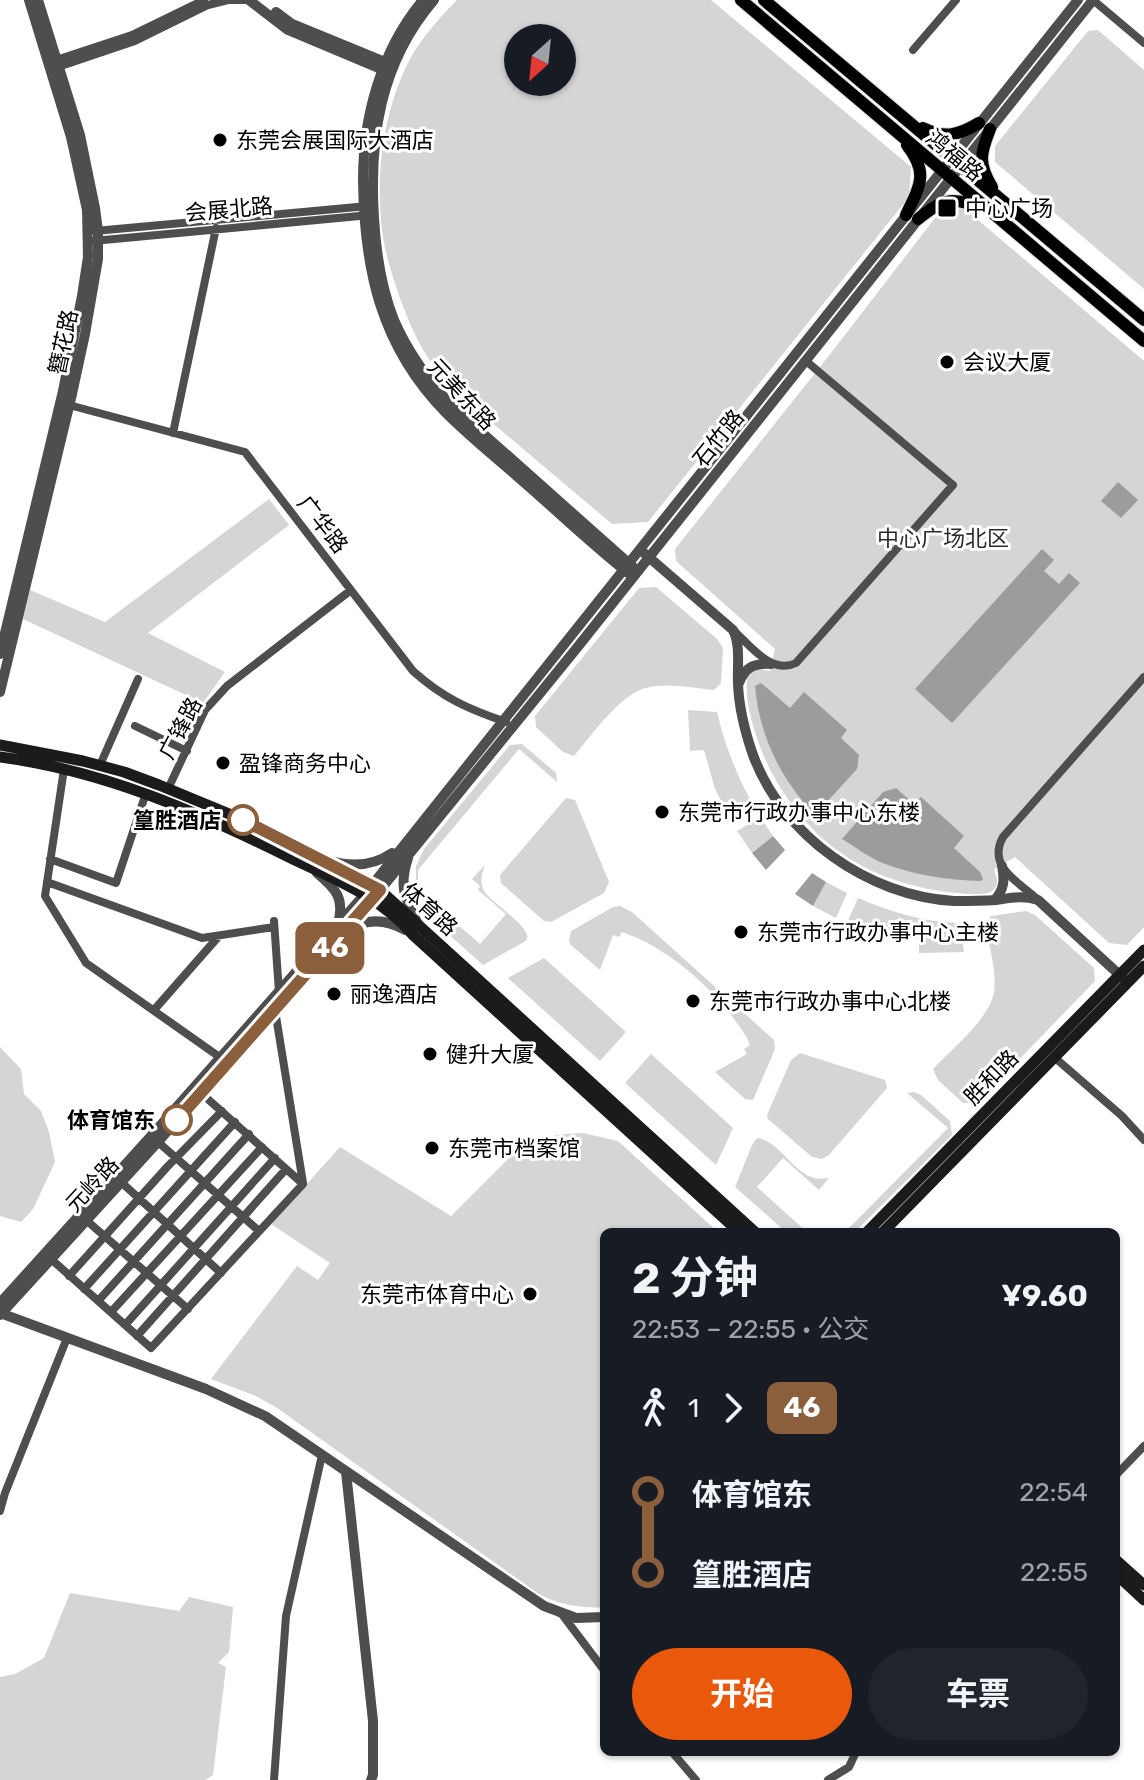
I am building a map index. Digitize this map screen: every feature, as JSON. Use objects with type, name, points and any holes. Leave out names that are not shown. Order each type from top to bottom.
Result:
[{"type":"main road","name":"鸿福路","points":[[741,0],[1144,341]]},
{"type":"main road","name":"鸿福路","points":[[764,0],[1144,320]]},
{"type":"main road","points":[[905,117],[928,130],[948,135],[984,126],[981,161],[998,197]]},
{"type":"main road","points":[[895,130],[914,155],[921,171],[912,217]]},
{"type":"main road","points":[[912,217],[947,201],[966,202],[989,209]]},
{"type":"main road","name":"体育路","points":[[0,745],[124,772],[239,818],[312,862]]},
{"type":"main road","name":"体育路","points":[[0,757],[120,783],[312,862],[372,892],[406,927],[416,931],[750,1228]]},
{"type":"main road","name":"体育路","points":[[416,931],[735,1228]]},
{"type":"main road","name":"胜和路","points":[[887,1228],[1054,1057],[1124,978],[1144,950]]},
{"type":"main road","name":"胜和路","points":[[871,1228],[1124,978],[1144,966]]},
{"type":"main road","points":[[1120,1564],[1144,1585]]},
{"type":"main road","points":[[1120,1578],[1144,1600]]},
{"type":"street","name":"簪花路","points":[[0,692],[69,405],[98,259],[93,236],[89,177],[80,135],[29,0]]},
{"type":"street","name":"簪花路","points":[[38,0],[54,64]]},
{"type":"street","points":[[54,64],[132,35],[204,0]]},
{"type":"street","points":[[54,64],[135,41],[208,5],[228,0],[249,0],[288,30],[388,68]]},
{"type":"street","points":[[259,0],[292,24],[388,68]]},
{"type":"street","name":"元美东路","points":[[423,0],[409,19],[370,111],[366,137],[363,163],[369,210],[371,275],[378,300],[395,342],[418,381],[455,421],[631,570]]},
{"type":"street","name":"元美东路","points":[[388,68],[434,0]]},
{"type":"street","points":[[913,50],[956,0]]},
{"type":"street","name":"石竹路","points":[[405,850],[514,725],[644,553],[984,126],[1078,0]]},
{"type":"street","points":[[1093,0],[1144,43]]},
{"type":"street","name":"石竹路","points":[[984,126],[1093,0]]},
{"type":"street","name":"会展北路","points":[[93,236],[369,210]]},
{"type":"street","name":"会展北路","points":[[93,236],[216,228],[369,210]]},
{"type":"street","name":"石竹路","points":[[644,553],[806,361],[912,217]]},
{"type":"street","points":[[173,433],[216,228]]},
{"type":"street","name":"簪花路","points":[[0,654],[4,622],[67,376],[93,236]]},
{"type":"street","points":[[738,685],[748,668],[760,663],[785,667],[801,659],[953,485],[806,361]]},
{"type":"street","name":"广华路","points":[[69,405],[245,452],[413,671],[442,695],[514,725]]},
{"type":"street","points":[[644,553],[771,664]]},
{"type":"street","name":"石竹路","points":[[372,892],[503,720],[631,570]]},
{"type":"street","name":"广锋路","points":[[168,789],[205,710],[227,686],[351,590]]},
{"type":"street","points":[[733,630],[744,726],[753,755],[763,777],[790,818],[814,842],[861,875],[913,894],[949,900],[995,900],[1023,896],[1038,900]]},
{"type":"street","points":[[995,900],[1004,883],[998,852],[1003,837],[1144,677]]},
{"type":"street","points":[[100,765],[138,679]]},
{"type":"street","points":[[135,726],[187,751]]},
{"type":"street","points":[[64,769],[45,896],[86,963],[221,1058]]},
{"type":"street","points":[[50,859],[116,883],[146,793]]},
{"type":"street","points":[[312,862],[370,864],[405,850]]},
{"type":"street","points":[[405,850],[403,892],[416,931]]},
{"type":"street","points":[[312,862],[338,894],[340,930],[380,921],[416,931]]},
{"type":"street","points":[[1002,866],[1124,978]]},
{"type":"street","points":[[47,882],[202,938],[274,924],[279,992]]},
{"type":"street","name":"元岭路","points":[[0,1311],[158,1142],[275,1010],[372,892]]},
{"type":"street","name":"元岭路","points":[[0,1311],[279,992],[340,930]]},
{"type":"street","points":[[154,1010],[219,935]]},
{"type":"street","points":[[275,1010],[303,1184]]},
{"type":"street","points":[[1054,1057],[1122,1116],[1144,1140]]},
{"type":"street","points":[[201,1093],[303,1184]]},
{"type":"street","points":[[69,1276],[176,1157],[222,1111]]},
{"type":"street","points":[[84,1289],[235,1122]]},
{"type":"street","points":[[98,1301],[249,1134]]},
{"type":"street","points":[[158,1142],[259,1231]]},
{"type":"street","points":[[111,1312],[262,1147]]},
{"type":"street","points":[[125,1325],[275,1158]]},
{"type":"street","points":[[137,1336],[286,1169]]},
{"type":"street","points":[[121,1182],[221,1273]]},
{"type":"street","points":[[51,1259],[151,1348],[303,1184]]},
{"type":"street","points":[[86,1220],[188,1309]]},
{"type":"street","points":[[0,1311],[242,1404],[265,1416],[526,1594],[576,1618],[600,1617]]},
{"type":"street","points":[[0,1511],[67,1338]]},
{"type":"street","points":[[1120,1471],[1144,1446]]},
{"type":"street","points":[[274,1780],[286,1616],[322,1455]]},
{"type":"street","points":[[346,1472],[373,1721],[371,1780]]},
{"type":"street","points":[[561,1613],[600,1665]]},
{"type":"street","points":[[675,1756],[696,1780]]},
{"type":"street","points":[[828,1780],[849,1767],[854,1756]]},
{"type":"green space","points":[[457,0],[711,0],[911,167],[909,197],[648,522],[612,524],[458,394],[426,355],[412,328],[387,257],[380,208],[381,161],[395,93],[414,52]]},
{"type":"green space","points":[[1098,30],[1144,70],[1144,289],[995,162],[995,146],[1088,31]]},
{"type":"green space","name":"中心广场北区","points":[[964,208],[1144,361],[1144,927],[1127,945],[1109,943],[1015,857],[994,869],[997,882],[994,889],[984,894],[968,894],[918,887],[886,877],[855,862],[827,842],[801,816],[779,785],[762,752],[752,720],[747,697],[748,675],[757,669],[770,671],[775,649],[676,561],[675,549],[942,209]]},
{"type":"green space","points":[[269,499],[289,525],[148,633],[225,672],[203,703],[23,619],[30,590],[105,622]]},
{"type":"green space","points":[[656,587],[717,639],[723,648],[721,683],[714,690],[662,686],[635,692],[606,717],[574,756],[563,752],[536,727],[535,716],[639,588]]},
{"type":"green space","points":[[688,710],[717,712],[732,761],[754,807],[731,820],[715,789],[704,750],[690,751]]},
{"type":"green space","points":[[522,744],[556,773],[557,782],[519,749],[418,870],[418,890],[480,944],[506,914],[478,890],[480,886],[472,879],[485,865],[481,881],[484,891],[517,921],[527,934],[527,939],[483,965],[419,908],[426,901],[416,891],[416,866],[424,849],[510,745]]},
{"type":"green space","points":[[566,798],[575,800],[609,882],[604,893],[551,922],[544,921],[501,883],[500,875]]},
{"type":"green space","points":[[760,817],[773,836],[752,853],[737,831]]},
{"type":"green space","points":[[826,882],[847,893],[836,918],[813,906]]},
{"type":"green space","points":[[858,898],[907,915],[959,923],[964,952],[919,953],[919,939],[878,934],[847,923]]},
{"type":"green space","points":[[620,906],[632,912],[774,1040],[775,1049],[753,1100],[745,1099],[715,1072],[747,1054],[744,1049],[750,1045],[723,1005],[693,975],[659,950],[622,932],[619,937],[613,935],[600,970],[571,945],[571,931]]},
{"type":"green space","points":[[1026,911],[1035,915],[1094,968],[1095,981],[977,1103],[963,1103],[938,1080],[933,1069],[969,1033],[991,1002],[994,975],[985,924],[991,916]]},
{"type":"green space","points":[[544,958],[626,1032],[600,1061],[508,978]]},
{"type":"green space","points":[[0,1047],[21,1069],[24,1094],[41,1111],[55,1162],[33,1209],[21,1222],[0,1216]]},
{"type":"green space","points":[[800,1053],[885,1080],[887,1088],[829,1155],[822,1159],[812,1157],[767,1115],[791,1060]]},
{"type":"green space","points":[[651,1054],[733,1128],[716,1165],[625,1083]]},
{"type":"green space","points":[[907,1093],[921,1095],[950,1121],[952,1135],[859,1228],[849,1228],[948,1128]]},
{"type":"green space","name":"东莞市体育中心","points":[[583,1133],[618,1141],[714,1228],[600,1228],[600,1608],[562,1603],[539,1594],[277,1408],[256,1396],[211,1379],[297,1266],[318,1280],[330,1263],[271,1224],[340,1147],[451,1216],[515,1152],[547,1137]]},
{"type":"green space","points":[[756,1139],[777,1148],[808,1176],[829,1178],[819,1190],[783,1158],[757,1187],[803,1228],[781,1228],[735,1187]]},
{"type":"green space","points":[[70,1593],[179,1611],[189,1597],[233,1607],[229,1652],[218,1663],[226,1667],[213,1775],[205,1780],[0,1780],[0,1677],[15,1674],[44,1658]]},
{"type":"shaded area","points":[[1118,482],[1138,500],[1121,518],[1101,501]]},
{"type":"shaded area","points":[[1042,549],[1054,560],[1044,571],[1059,584],[1069,573],[1080,583],[952,723],[915,689]]},
{"type":"shaded area","points":[[761,683],[790,708],[804,692],[847,730],[841,738],[859,755],[857,769],[815,815],[782,772],[767,739],[755,686]]},
{"type":"shaded area","points":[[896,788],[914,804],[921,797],[964,836],[954,848],[980,872],[981,881],[943,878],[892,867],[842,839],[883,792]]},
{"type":"shaded area","points":[[773,836],[785,850],[766,870],[752,853]]},
{"type":"shaded area","points":[[812,873],[826,882],[813,906],[795,894]]},
{"type":"bus line","name":"46","points":[[177,1120],[380,890],[243,820]]},
{"type":"place","name":"东莞会展国际大酒店","points":[[220,140]]},
{"type":"place","name":"中心广场","points":[[947,208]]},
{"type":"place","name":"会议大厦","points":[[947,362]]},
{"type":"place","name":"盈锋商务中心","points":[[223,763]]},
{"type":"place","name":"东莞市行政办事中心东楼","points":[[662,812]]},
{"type":"place","name":"篁胜酒店","points":[[243,820]]},
{"type":"place","name":"东莞市行政办事中心主楼","points":[[741,932]]},
{"type":"place","name":"丽逸酒店","points":[[334,994]]},
{"type":"place","name":"东莞市行政办事中心北楼","points":[[693,1001]]},
{"type":"place","name":"健升大厦","points":[[430,1054]]},
{"type":"place","name":"体育馆东","points":[[177,1120]]},
{"type":"place","name":"东莞市档案馆","points":[[432,1148]]},
{"type":"place","name":"东莞市体育中心","points":[[530,1294]]}]
